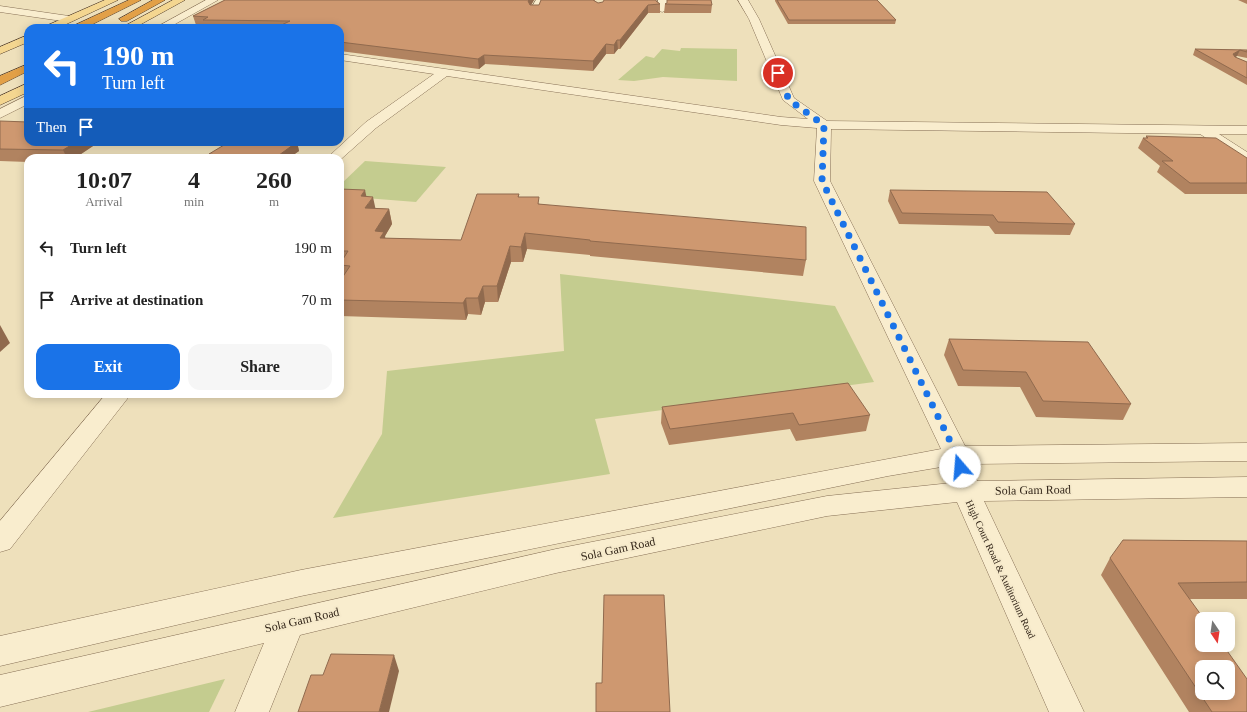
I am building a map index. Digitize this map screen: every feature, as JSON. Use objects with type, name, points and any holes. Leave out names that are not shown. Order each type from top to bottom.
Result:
[{"type":"highway","points":[[85,24],[136,0]]},
{"type":"highway","points":[[113,24],[162,4]]},
{"type":"highway","points":[[0,80],[24,69]]},
{"type":"main road","points":[[58,24],[113,0]]},
{"type":"main road","points":[[132,24],[162,4],[180,0]]},
{"type":"main road","points":[[149,24],[194,0]]},
{"type":"main road","points":[[0,51],[24,40]]},
{"type":"main road","points":[[0,93],[24,80]]},
{"type":"main road","points":[[0,102],[24,89]]},
{"type":"street","points":[[94,9],[106,0]]},
{"type":"street","points":[[169,24],[213,0]]},
{"type":"street","points":[[535,10],[541,0]]},
{"type":"street","points":[[743,0],[754,19],[789,100],[824,125]]},
{"type":"street","points":[[0,9],[69,19]]},
{"type":"street","points":[[344,58],[781,121],[824,125],[1247,130]]},
{"type":"street","points":[[338,154],[371,125],[445,72]]},
{"type":"street","points":[[0,114],[6,108],[24,101]]},
{"type":"street","name":"High Court Road & Auditorium Road","points":[[824,125],[822,181],[957,455],[966,491],[1067,712]]},
{"type":"street","points":[[1204,130],[1247,158]]},
{"type":"street","points":[[0,541],[116,398]]},
{"type":"street","points":[[0,651],[309,582],[888,467],[957,455],[1247,452]]},
{"type":"street","name":"Sola Gam Road","points":[[0,692],[556,562],[827,506],[966,491],[1247,487]]},
{"type":"street","points":[[252,712],[288,624]]},
{"type":"green space","points":[[681,48],[737,49],[737,81],[663,77],[634,81],[618,80],[646,56],[654,58],[662,49],[680,51]]},
{"type":"green space","points":[[365,161],[446,167],[416,202],[344,196],[344,181]]},
{"type":"green space","points":[[560,274],[835,306],[874,382],[595,419],[610,474],[333,518],[382,434],[387,371],[564,351]]},
{"type":"green space","points":[[225,679],[209,712],[88,712]]},
{"type":"building","points":[[225,0],[529,0],[530,5],[539,5],[541,0],[593,0],[598,3],[603,2],[604,0],[656,0],[660,4],[648,5],[620,40],[617,40],[614,45],[606,44],[593,61],[484,55],[478,59],[344,42],[344,24],[284,24],[290,21],[203,20],[208,17],[193,16]]},
{"type":"building","points":[[667,0],[711,0],[712,5],[665,4],[667,3]]},
{"type":"building","points":[[777,0],[877,0],[896,20],[789,20]]},
{"type":"building","points":[[1195,49],[1247,50],[1247,52],[1240,50],[1233,54],[1235,57],[1247,62],[1247,78]]},
{"type":"building","points":[[0,121],[24,122],[24,146],[70,146],[63,150],[0,149]]},
{"type":"building","points":[[1146,136],[1216,138],[1247,158],[1247,183],[1190,183],[1162,161],[1173,161],[1143,138],[1148,138]]},
{"type":"building","points":[[222,146],[292,146],[280,154],[209,154]]},
{"type":"building","points":[[344,189],[365,190],[361,196],[373,197],[365,208],[389,209],[375,231],[384,232],[380,238],[461,240],[477,194],[519,194],[518,197],[539,197],[538,204],[806,227],[806,260],[590,241],[525,233],[521,247],[510,246],[497,286],[483,286],[478,298],[466,298],[463,303],[344,300],[344,275],[350,266],[344,265],[344,258],[348,251],[344,251]]},
{"type":"building","points":[[890,190],[1047,192],[1075,224],[998,222],[993,215],[902,213]]},
{"type":"building","points":[[949,339],[1088,342],[1131,404],[1043,401],[1026,372],[963,370]]},
{"type":"building","points":[[848,383],[870,415],[799,425],[793,413],[670,429],[662,407]]},
{"type":"building","points":[[1123,540],[1247,541],[1247,582],[1178,583],[1199,612],[1195,612],[1195,652],[1228,652],[1234,660],[1195,660],[1195,686],[1110,558]]},
{"type":"building","points":[[604,595],[664,595],[670,712],[596,712],[596,683],[602,683]]},
{"type":"building","points":[[331,654],[394,655],[379,712],[298,712],[311,675],[323,675]]},
{"type":"building","points":[[1235,662],[1247,679],[1247,712],[1212,712],[1204,700],[1235,700]]},
{"type":"route","points":[[778,73],[789,100],[824,125],[822,181],[957,455],[960,467]]}]
